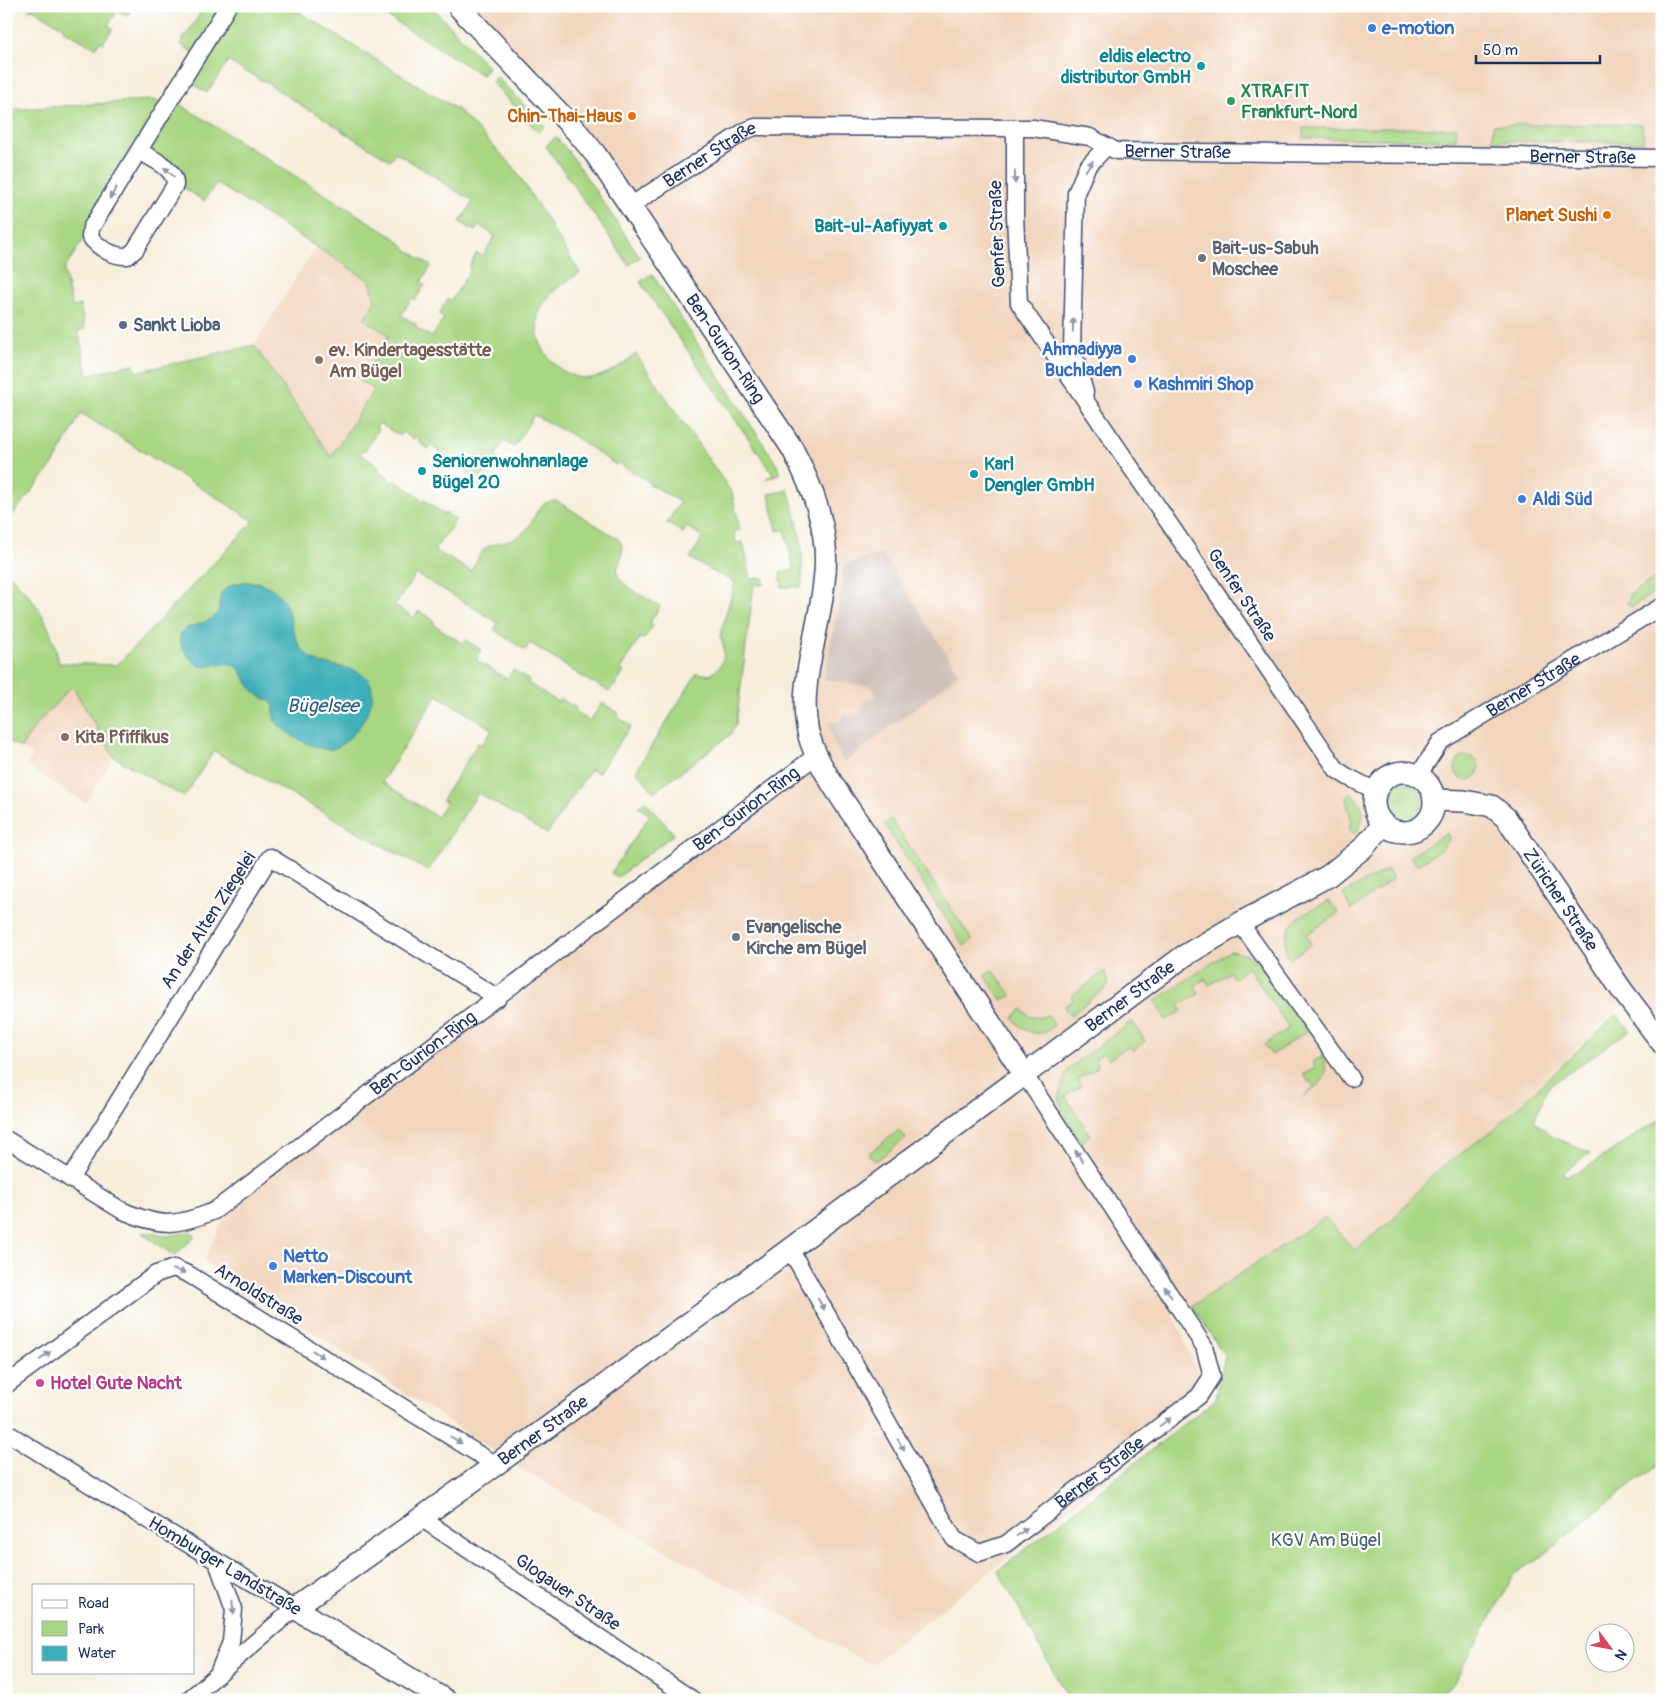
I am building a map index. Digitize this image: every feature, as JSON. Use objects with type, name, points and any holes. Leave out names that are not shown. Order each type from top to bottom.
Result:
[{"type":"street","points":[[139,151],[171,171],[175,178],[175,185],[135,250],[128,256],[118,257],[96,244],[90,237],[91,228],[228,6]]},
{"type":"street","name":"Ben-Gurion-Ring","points":[[458,6],[578,133],[596,155],[792,448],[812,487],[824,533],[826,558],[825,581],[806,681],[806,710],[809,735],[817,755],[917,913],[1024,1074]]},
{"type":"street","name":"Berner Straße","points":[[630,206],[745,131],[756,127],[1033,128],[1090,137],[1116,151],[1662,158]]},
{"type":"street","name":"Genfer Straße","points":[[1015,129],[1015,216],[1019,303],[1337,770],[1376,791]]},
{"type":"street","name":"Genfer Straße","points":[[1089,407],[1072,348],[1076,193],[1087,167],[1106,147]]},
{"type":"street","name":"Berner Straße","points":[[1418,776],[1440,742],[1662,606]]},
{"type":"street","name":"Ben-Gurion-Ring","points":[[6,1139],[121,1210],[138,1217],[153,1222],[172,1224],[192,1220],[214,1211],[817,755]]},
{"type":"street","points":[[1406,772],[1418,776],[1428,785],[1434,800],[1433,810],[1428,820],[1421,827],[1412,831],[1398,832],[1383,825],[1374,810],[1373,801],[1381,782],[1390,775],[1406,772]]},
{"type":"street","name":"Züricher Straße","points":[[1434,800],[1464,801],[1492,806],[1506,818],[1622,989],[1662,1043]]},
{"type":"street","name":"Berner Straße","points":[[295,1608],[496,1465],[1184,956],[1240,923],[1328,876],[1363,848],[1383,825]]},
{"type":"street","name":"An der Alten Ziegelei","points":[[70,1179],[270,857],[498,998]]},
{"type":"street","points":[[1240,923],[1351,1078]]},
{"type":"street","name":"Berner Straße","points":[[790,1249],[954,1539],[979,1553],[1006,1544],[1199,1396],[1212,1376],[1204,1346],[1024,1074]]},
{"type":"street","name":"Arnoldstraße","points":[[6,1385],[156,1274],[174,1268],[190,1275],[496,1465]]},
{"type":"street","name":"Homburger Landstraße","points":[[6,1432],[445,1700]]},
{"type":"street","name":"Glogauer Straße","points":[[421,1518],[693,1700]]},
{"type":"street","points":[[217,1562],[234,1609],[232,1642],[218,1676]]},
{"type":"street","points":[[188,1700],[295,1608]]},
{"type":"shaded area","points":[[458,6],[1662,6],[1662,1024],[1634,993],[1495,1129],[1436,1171],[1389,1223],[1353,1250],[1324,1217],[1192,1306],[1173,1312],[1208,1399],[871,1665],[526,1472],[204,1261],[234,1196],[817,755],[809,735],[820,512],[596,155]]},
{"type":"shaded area","name":"ev. Kindertagesstätte Am Bügel","points":[[316,247],[371,281],[375,301],[389,335],[360,381],[374,389],[331,457],[254,345]]},
{"type":"shaded area","points":[[882,553],[959,674],[844,763],[834,743],[828,722],[837,721],[845,715],[855,717],[861,713],[862,703],[866,699],[875,697],[872,687],[824,679],[840,597],[843,565]]},
{"type":"shaded area","name":"Kita Pfiffikus","points":[[72,686],[114,757],[86,803],[26,766],[33,755],[21,748],[35,726]]},
{"type":"green space","points":[[25,6],[133,6],[127,16],[118,10],[108,25],[113,28],[103,43],[100,41],[95,48],[63,30],[64,28],[33,9],[31,10]]},
{"type":"green space","points":[[188,6],[289,6],[458,110],[513,166],[580,273],[553,292],[541,309],[537,321],[538,334],[542,347],[549,358],[570,375],[583,378],[597,377],[607,373],[636,354],[732,493],[740,530],[734,532],[736,543],[743,542],[751,579],[763,577],[764,585],[754,584],[736,724],[730,735],[654,792],[636,771],[697,673],[710,675],[722,662],[724,647],[720,636],[735,582],[690,558],[703,537],[687,527],[683,533],[667,523],[680,502],[618,463],[616,465],[570,434],[534,415],[514,447],[504,441],[495,456],[499,459],[489,474],[485,472],[482,478],[477,475],[475,478],[465,471],[466,469],[461,465],[459,468],[438,455],[440,452],[431,446],[429,449],[418,442],[420,439],[415,436],[413,439],[402,432],[400,436],[379,423],[376,428],[378,429],[365,451],[363,450],[360,454],[380,467],[378,471],[389,477],[388,479],[392,482],[394,480],[420,497],[419,499],[424,502],[425,500],[444,515],[445,513],[456,520],[434,550],[471,571],[486,548],[520,535],[529,526],[545,503],[557,501],[617,538],[623,548],[617,571],[620,580],[660,606],[650,623],[653,626],[644,639],[640,638],[620,669],[624,672],[609,692],[530,643],[525,650],[494,630],[498,623],[416,574],[395,606],[414,618],[419,611],[435,621],[433,624],[463,644],[466,640],[481,650],[476,660],[507,679],[513,670],[529,680],[528,683],[558,702],[560,699],[576,708],[574,711],[590,721],[602,703],[619,713],[617,716],[631,726],[598,773],[591,769],[547,834],[478,793],[428,871],[214,751],[184,797],[114,757],[72,686],[35,726],[21,748],[6,740],[6,572],[26,592],[41,613],[52,636],[59,663],[117,665],[254,521],[81,413],[54,463],[6,523],[6,110],[150,100],[168,104],[171,99],[395,238],[409,251],[431,266],[421,282],[425,285],[415,300],[412,298],[401,315],[417,325],[416,328],[432,337],[444,318],[439,314],[448,299],[451,301],[471,269],[469,267],[477,253],[483,256],[495,236],[479,225],[475,231],[460,222],[473,201],[395,152],[390,160],[263,80],[228,61],[207,93],[184,78],[198,56],[180,44],[200,14]],"holes":[[[139,151],[175,185],[186,189],[204,201],[216,183],[370,281],[375,301],[364,319],[389,335],[360,381],[374,389],[331,457],[254,345],[136,372],[134,364],[88,375],[78,331],[85,329],[80,305],[72,307],[64,270]],[[259,582],[288,620],[301,648],[310,657],[321,663],[341,667],[274,720],[274,706],[270,701],[262,698],[249,685],[238,667],[227,663],[219,663],[209,667],[199,625],[214,618],[219,611],[219,602],[233,584]],[[437,695],[492,729],[482,745],[478,743],[442,800],[446,802],[437,817],[382,782]]]},
{"type":"green space","points":[[384,6],[431,6],[488,67],[482,75],[380,12]]},
{"type":"green space","points":[[497,77],[545,126],[538,132],[492,82]]},
{"type":"green space","points":[[1642,124],[1644,142],[1493,141],[1493,125]]},
{"type":"green space","points":[[1303,128],[1457,128],[1456,140],[1303,138]]},
{"type":"green space","points":[[556,137],[574,159],[640,257],[629,265],[546,146]]},
{"type":"green space","points":[[652,274],[781,473],[766,479],[773,474],[640,282]]},
{"type":"green space","points":[[788,490],[802,549],[801,587],[782,587],[780,573],[794,570],[785,530],[777,531],[769,494]]},
{"type":"green space","points":[[1662,573],[1662,588],[1631,607],[1626,602],[1630,598],[1628,596]]},
{"type":"green space","points":[[1467,756],[1475,760],[1479,768],[1475,776],[1467,780],[1459,776],[1455,768],[1459,760]]},
{"type":"green space","points":[[1403,783],[1417,788],[1422,802],[1417,816],[1403,821],[1389,816],[1384,802],[1389,788]]},
{"type":"green space","points":[[1350,792],[1362,806],[1363,811],[1362,822],[1356,834],[1349,830],[1351,820],[1346,798]]},
{"type":"green space","points":[[645,801],[674,834],[618,877],[611,873],[650,815],[638,807]]},
{"type":"green space","points":[[891,819],[972,940],[964,946],[884,824]]},
{"type":"green space","points":[[1447,833],[1449,838],[1440,850],[1417,865],[1410,856]]},
{"type":"green space","points":[[1388,869],[1393,879],[1351,910],[1343,894]]},
{"type":"green space","points":[[1329,901],[1339,913],[1306,935],[1311,944],[1290,959],[1286,953],[1285,941],[1287,933],[1295,920]]},
{"type":"green space","points":[[1230,951],[1245,954],[1257,961],[1307,1031],[1272,1055],[1264,1045],[1289,1028],[1248,967],[1233,979],[1230,972],[1209,985],[1205,979],[1195,986],[1199,994],[1179,1005],[1182,1011],[1166,1020],[1155,1001]]},
{"type":"green space","points":[[993,970],[1012,996],[1001,1000],[985,975]]},
{"type":"green space","points":[[1105,971],[1109,985],[1070,1016],[1064,1007],[1073,1000],[1071,996]]},
{"type":"green space","points":[[1022,1009],[1031,1017],[1047,1015],[1054,1024],[1044,1032],[1038,1033],[1026,1030],[1013,1017]]},
{"type":"green space","name":"KGV Am Bügel","points":[[1616,1014],[1630,1030],[1548,1087],[1534,1121],[1553,1137],[1590,1153],[1563,1172],[1566,1176],[1584,1169],[1662,1118],[1662,1462],[1602,1507],[1541,1557],[1514,1575],[1453,1684],[1430,1700],[1069,1700],[998,1571],[1216,1399],[1225,1356],[1192,1306],[1325,1217],[1354,1250],[1389,1223],[1436,1171],[1495,1129]]},
{"type":"green space","points":[[1132,1021],[1145,1041],[1133,1051],[1129,1046],[1109,1059],[1103,1053],[1095,1059],[1098,1067],[1078,1079],[1081,1086],[1065,1096],[1090,1135],[1081,1143],[1062,1110],[1059,1097],[1066,1073],[1074,1064]]},
{"type":"green space","points":[[1322,1057],[1326,1071],[1325,1076],[1319,1084],[1303,1097],[1314,1087],[1311,1081],[1308,1082],[1303,1074],[1316,1068],[1312,1062]]},
{"type":"green space","points":[[899,1130],[906,1138],[876,1161],[868,1154]]},
{"type":"green space","points":[[143,1232],[166,1236],[191,1232],[196,1236],[174,1256]]},
{"type":"water","name":"Bügelsee","points":[[245,582],[267,586],[278,594],[286,606],[299,646],[311,658],[320,664],[352,670],[362,674],[369,681],[372,689],[372,699],[369,710],[357,730],[341,745],[333,749],[327,749],[302,741],[276,722],[273,704],[254,692],[242,672],[235,666],[226,663],[206,667],[201,666],[196,664],[183,649],[180,638],[181,633],[190,627],[211,619],[217,614],[219,609],[221,593],[233,585]]},
{"type":"place","name":"e-motion","points":[[1372,28]]},
{"type":"place","name":"eldis electro distributor GmbH","points":[[1201,66]]},
{"type":"place","name":"XTRAFIT Frankfurt-Nord","points":[[1231,101]]},
{"type":"place","name":"Chin-Thai-Haus","points":[[632,116]]},
{"type":"place","name":"Planet Sushi","points":[[1607,215]]},
{"type":"place","name":"Bait-ul-Aafiyyat","points":[[943,226]]},
{"type":"place","name":"Bait-us-Sabuh Moschee","points":[[1202,258]]},
{"type":"place","name":"Sankt Lioba","points":[[123,325]]},
{"type":"place","name":"Ahmadiyya Buchladen","points":[[1132,359]]},
{"type":"place","name":"ev. Kindertagesstätte Am Bügel","points":[[319,360]]},
{"type":"place","name":"Kashmiri Shop","points":[[1138,384]]},
{"type":"place","name":"Seniorenwohnanlage Bügel 20","points":[[422,471]]},
{"type":"place","name":"Karl Dengler GmbH","points":[[974,474]]},
{"type":"place","name":"Aldi Süd","points":[[1522,499]]},
{"type":"place","name":"Kita Pfiffikus","points":[[65,737]]},
{"type":"place","name":"Evangelische Kirche am Bügel","points":[[736,937]]},
{"type":"place","name":"Netto Marken-Discount","points":[[273,1266]]},
{"type":"place","name":"Hotel Gute Nacht","points":[[40,1383]]}]
